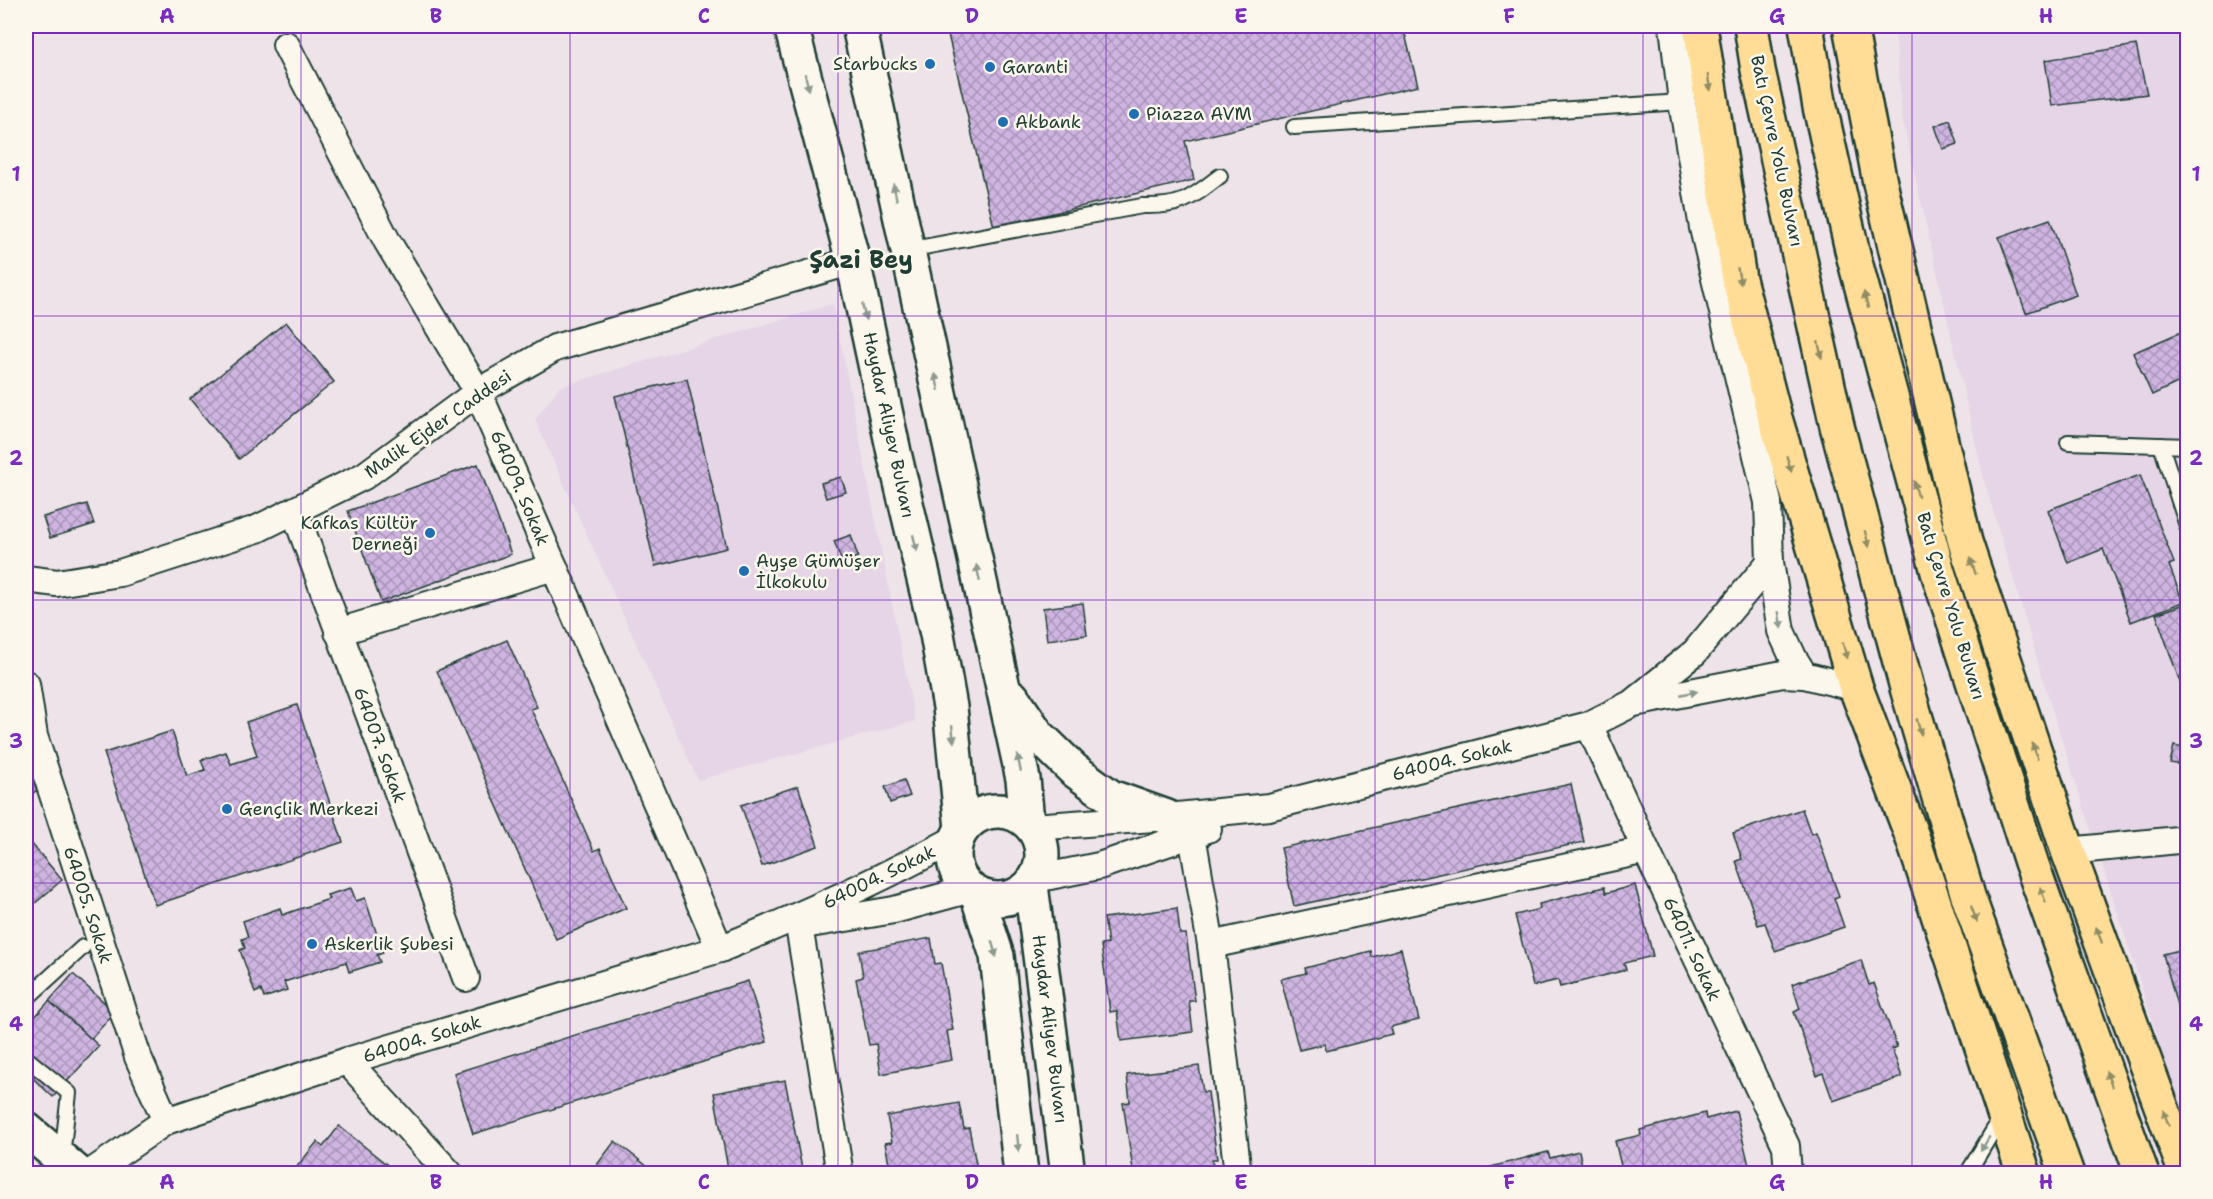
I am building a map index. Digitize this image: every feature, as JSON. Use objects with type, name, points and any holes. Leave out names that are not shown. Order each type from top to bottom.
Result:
[{"type":"main road","name":"Haydar Aliyev Bulvarı","points":[[791,26],[853,261],[895,457],[937,634],[950,707],[960,833]]},
{"type":"main road","points":[[859,26],[1002,681],[1030,824],[1040,839],[1043,852],[1041,867],[1033,882],[1022,892],[1011,897],[1000,899],[974,891],[961,879],[954,852],[960,833],[971,820],[982,813],[993,810],[1012,813],[1030,824]]},
{"type":"main road","points":[[1700,26],[1740,279],[1775,418],[1856,688],[1913,838],[2024,1173]]},
{"type":"main road","name":"Batı Çevre Yolu Bulvarı","points":[[1751,26],[1758,70],[1837,426],[1907,688],[1968,896],[2067,1173]]},
{"type":"main road","name":"Batı Çevre Yolu Bulvarı","points":[[1806,26],[1820,107],[1854,254],[1938,572],[2031,862],[2142,1173]]},
{"type":"main road","points":[[1850,26],[1880,183],[1965,542],[2067,850],[2186,1173]]},
{"type":"main road","points":[[1002,681],[1037,734],[1074,770],[1111,797],[1180,826]]},
{"type":"main road","name":"Haydar Aliyev Bulvarı","points":[[1033,882],[1068,1173]]},
{"type":"main road","points":[[974,891],[997,956],[1021,1173]]},
{"type":"main road","points":[[26,1129],[77,1169]]},
{"type":"street","points":[[1673,26],[1682,102],[1703,228],[1768,502],[1770,562],[1781,631],[1792,657],[1804,675]]},
{"type":"street","name":"64009. Sokak","points":[[286,45],[387,241],[478,392],[720,949]]},
{"type":"street","name":"Malik Ejder Caddesi","points":[[26,579],[57,584],[120,573],[257,529],[364,476],[478,392],[555,348],[853,261]]},
{"type":"street","name":"64007. Sokak","points":[[295,512],[466,978]]},
{"type":"street","points":[[1631,704],[1695,652],[1770,562]]},
{"type":"street","points":[[338,632],[554,567]]},
{"type":"street","points":[[1631,704],[1783,674],[1804,675],[1856,688]]},
{"type":"street","name":"64005. Sokak","points":[[26,684],[34,736],[44,769],[138,1057],[166,1121]]},
{"type":"street","name":"64004. Sokak","points":[[1030,824],[1180,826],[1269,807],[1589,725],[1631,704]]},
{"type":"street","name":"64011. Sokak","points":[[1589,725],[1786,1146],[1788,1173]]},
{"type":"street","points":[[1180,826],[1211,945],[1238,1173]]},
{"type":"street","name":"64004. Sokak","points":[[1033,882],[1099,866],[1180,826]]},
{"type":"street","name":"64004. Sokak","points":[[77,1169],[166,1121],[348,1061],[720,949],[768,930],[900,869],[960,833]]},
{"type":"street","points":[[2067,850],[2187,839]]},
{"type":"street","points":[[1211,945],[1646,850]]},
{"type":"street","name":"64004. Sokak","points":[[768,930],[894,910],[974,891]]},
{"type":"street","points":[[799,926],[840,1173]]},
{"type":"street","points":[[348,1061],[450,1173]]},
{"type":"lane","points":[[1294,126],[1682,102]]},
{"type":"lane","points":[[908,250],[1143,206],[1164,207],[1187,201],[1220,176]]},
{"type":"lane","points":[[2068,442],[2187,446]]},
{"type":"lane","points":[[2161,445],[2187,529]]},
{"type":"lane","points":[[26,999],[82,947]]},
{"type":"lane","points":[[26,1058],[69,1093],[77,1169]]},
{"type":"lane","points":[[1967,1173],[2003,1114]]},
{"type":"shaded area","points":[[1895,26],[2187,26],[2187,1128],[2052,709],[1984,480],[1902,118]]},
{"type":"shaded area","name":"Ayşe Gümüşer İlkokulu","points":[[833,304],[915,721],[698,780],[535,420],[559,387]]},
{"type":"building","name":"Piazza AVM","points":[[946,26],[1403,26],[1418,86],[1185,141],[1194,180],[994,227]]},
{"type":"building","points":[[2136,45],[2147,94],[2052,106],[2045,60]]},
{"type":"building","points":[[1950,120],[1958,144],[1943,149],[1935,126]]},
{"type":"building","points":[[2050,219],[2076,295],[2026,313],[1999,237]]},
{"type":"building","points":[[286,322],[334,382],[239,459],[190,399]]},
{"type":"building","points":[[2188,329],[2188,378],[2152,395],[2133,353]]},
{"type":"building","points":[[687,379],[727,548],[655,566],[615,396]]},
{"type":"building","name":"Kafkas Kültür Derneği","points":[[478,464],[511,554],[381,602],[348,511]]},
{"type":"building","points":[[2140,475],[2174,563],[2169,565],[2183,602],[2131,622],[2103,549],[2068,563],[2048,510]]},
{"type":"building","points":[[841,477],[846,492],[826,498],[821,483]]},
{"type":"building","points":[[87,504],[94,524],[50,538],[43,517]]},
{"type":"building","points":[[851,535],[858,557],[842,562],[834,541]]},
{"type":"building","points":[[1083,603],[1087,635],[1047,640],[1043,608]]},
{"type":"building","points":[[2182,605],[2188,620],[2188,705],[2156,614]]},
{"type":"building","points":[[507,640],[537,707],[531,709],[594,851],[600,848],[626,908],[556,939],[437,671]]},
{"type":"building","name":"Gençlik Merkezi","points":[[297,705],[343,842],[155,905],[104,753],[172,731],[187,776],[205,770],[201,760],[226,752],[231,764],[257,756],[246,722]]},
{"type":"building","points":[[2174,746],[2188,749],[2188,766],[2170,763]]},
{"type":"building","points":[[38,772],[47,782],[26,799],[26,783]]},
{"type":"building","points":[[904,780],[910,796],[890,803],[885,787]]},
{"type":"building","points":[[1571,784],[1584,842],[1294,906],[1281,848]]},
{"type":"building","points":[[798,786],[818,846],[762,866],[741,805]]},
{"type":"building","points":[[1802,809],[1811,834],[1816,832],[1839,896],[1834,898],[1844,927],[1775,951],[1765,923],[1758,925],[1736,861],[1742,859],[1733,833]]},
{"type":"building","points":[[26,837],[62,880],[26,911]]},
{"type":"building","points":[[1635,885],[1653,956],[1624,963],[1626,970],[1560,987],[1558,980],[1533,986],[1515,915],[1540,909],[1539,904],[1604,887],[1606,893]]},
{"type":"building","name":"Askerlik Şubesi","points":[[351,888],[356,901],[365,898],[383,953],[377,955],[380,962],[349,972],[346,962],[284,982],[287,990],[264,998],[261,990],[255,993],[240,950],[245,948],[242,939],[248,937],[243,921],[280,908],[282,915],[329,899],[327,895]]},
{"type":"building","points":[[1177,908],[1180,934],[1186,934],[1195,1001],[1189,1001],[1193,1032],[1121,1041],[1117,1011],[1110,1012],[1101,945],[1108,944],[1104,918]]},
{"type":"building","points":[[931,938],[935,964],[941,963],[953,1030],[947,1031],[952,1060],[881,1074],[876,1044],[869,1045],[856,979],[863,977],[859,951]]},
{"type":"building","points":[[2188,948],[2188,1045],[2163,954]]},
{"type":"building","points":[[1401,949],[1419,1020],[1390,1027],[1392,1034],[1326,1051],[1325,1044],[1299,1050],[1281,979],[1306,973],[1305,968],[1371,951],[1372,957]]},
{"type":"building","points":[[1861,960],[1869,985],[1874,983],[1897,1047],[1892,1049],[1902,1077],[1833,1101],[1823,1073],[1817,1076],[1794,1012],[1800,1009],[1792,984]]},
{"type":"building","points":[[73,974],[115,1012],[91,1039],[49,1001]]},
{"type":"building","points":[[748,981],[767,1042],[473,1134],[454,1073]]},
{"type":"building","points":[[49,1001],[99,1046],[53,1097],[26,1072],[26,1027]]},
{"type":"building","points":[[1199,1066],[1203,1092],[1208,1092],[1217,1159],[1212,1159],[1214,1174],[1140,1174],[1140,1169],[1133,1170],[1123,1103],[1130,1102],[1127,1075]]},
{"type":"building","points":[[785,1080],[803,1174],[729,1174],[714,1093]]},
{"type":"building","points":[[959,1103],[964,1129],[969,1128],[978,1174],[891,1174],[885,1143],[892,1142],[887,1116]]},
{"type":"building","points":[[1736,1111],[1751,1174],[1623,1174],[1615,1141],[1641,1135],[1640,1130],[1705,1113],[1706,1119]]},
{"type":"building","points":[[339,1126],[396,1172],[395,1174],[291,1174],[317,1142],[323,1147]]},
{"type":"building","points":[[615,1141],[657,1174],[590,1174]]},
{"type":"building","points":[[1579,1151],[1584,1174],[1484,1174],[1483,1169],[1548,1152],[1550,1158]]},
{"type":"place","name":"Starbucks","points":[[930,64]]},
{"type":"place","name":"Garanti","points":[[990,67]]},
{"type":"place","name":"Piazza AVM","points":[[1134,114]]},
{"type":"place","name":"Akbank","points":[[1003,122]]},
{"type":"place","name":"Kafkas Kültür Derneği","points":[[430,533]]},
{"type":"place","name":"Ayşe Gümüşer İlkokulu","points":[[744,571]]},
{"type":"place","name":"Gençlik Merkezi","points":[[227,809]]},
{"type":"place","name":"Askerlik Şubesi","points":[[312,944]]},
{"type":"district","name":"Şazi Bey","points":[[861,260]]}]
